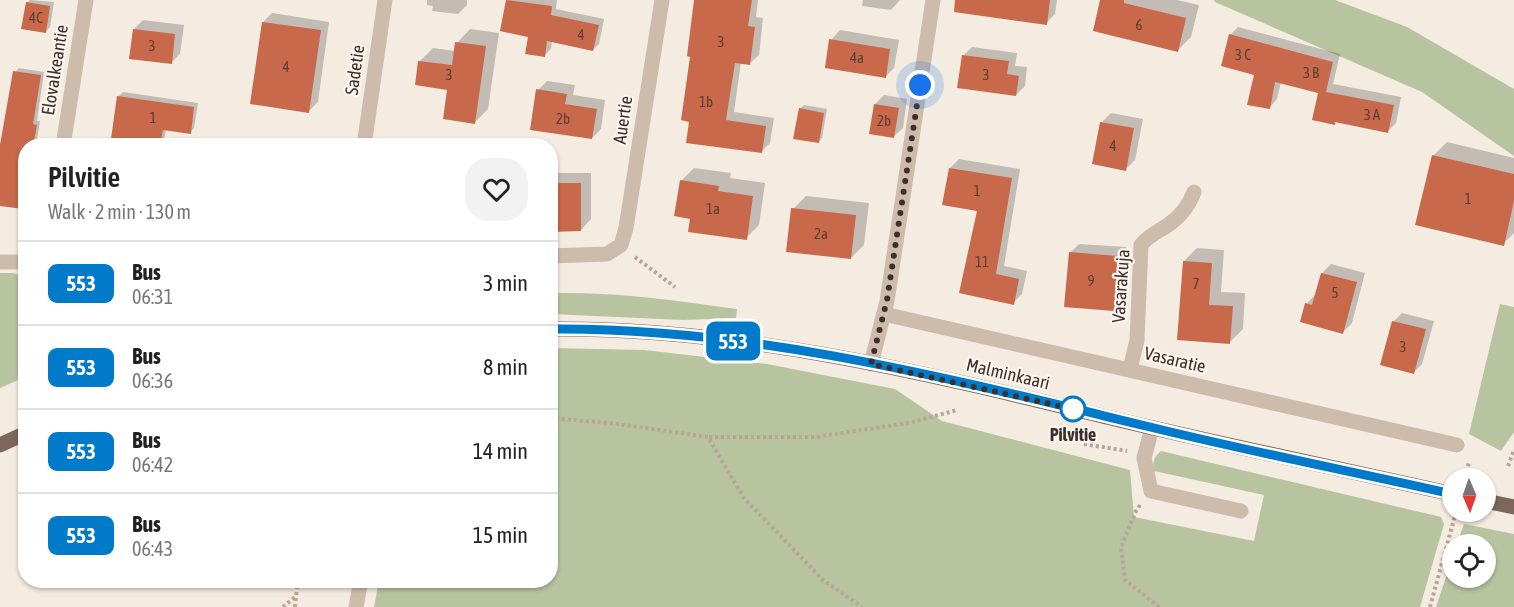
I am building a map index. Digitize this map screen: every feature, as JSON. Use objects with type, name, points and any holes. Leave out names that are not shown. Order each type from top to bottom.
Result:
[{"type":"main road","name":"Malminkaari","points":[[558,329],[609,328],[747,343],[871,364],[1442,492]]},
{"type":"main road","points":[[0,444],[18,436]]},
{"type":"main road","points":[[1496,503],[1514,507]]},
{"type":"street","name":"Elovalkeantie","points":[[64,138],[86,0]]},
{"type":"street","name":"Sadetie","points":[[365,138],[385,0]]},
{"type":"street","name":"Auertie","points":[[621,245],[626,228],[662,0]]},
{"type":"street","points":[[871,364],[884,314],[933,0]]},
{"type":"street","name":"Vasarakuja","points":[[1130,369],[1137,340],[1141,245],[1150,235],[1170,224],[1189,205],[1194,192]]},
{"type":"street","points":[[558,256],[607,254],[621,245]]},
{"type":"street","points":[[0,262],[18,262]]},
{"type":"street","name":"Vasaratie","points":[[884,314],[1457,445]]},
{"type":"street","points":[[1152,428],[1144,458],[1151,491],[1241,512]]},
{"type":"street","points":[[356,607],[360,588]]},
{"type":"path","points":[[621,245],[675,287]]},
{"type":"path","points":[[558,419],[610,423],[708,437],[815,436],[909,423],[957,410]]},
{"type":"path","points":[[708,437],[743,497],[823,580],[862,607]]},
{"type":"path","points":[[1084,444],[1129,451],[1144,458]]},
{"type":"path","points":[[1508,466],[1514,450]]},
{"type":"path","points":[[1467,468],[1469,459]]},
{"type":"path","points":[[1151,491],[1136,511],[1121,547],[1125,580],[1159,607]]},
{"type":"path","points":[[1430,607],[1453,522]]},
{"type":"path","points":[[295,607],[296,588]]},
{"type":"path","points":[[283,607],[296,596]]},
{"type":"green space","points":[[1214,0],[1335,0],[1407,27],[1514,89],[1514,156],[1422,92]]},
{"type":"green space","points":[[0,273],[13,273],[18,275],[18,380],[0,388]]},
{"type":"green space","points":[[558,293],[622,295],[737,309],[736,318],[683,320],[558,314]]},
{"type":"green space","points":[[1500,304],[1514,307],[1514,432],[1501,451],[1469,434]]},
{"type":"green space","points":[[558,348],[644,350],[767,364],[895,389],[942,421],[1130,470],[1134,517],[1254,541],[1264,495],[1154,471],[1153,462],[1159,453],[1161,451],[1441,517],[1444,524],[1420,607],[374,607],[378,588],[558,588]]},
{"type":"green space","points":[[1464,524],[1514,534],[1514,607],[1436,607],[1442,588],[1496,588],[1496,534],[1460,534]]},
{"type":"building","points":[[506,0],[552,6],[551,15],[599,25],[593,51],[547,41],[545,57],[525,54],[528,37],[500,31]]},
{"type":"building","points":[[694,0],[752,0],[748,26],[755,27],[750,65],[735,63],[726,120],[766,126],[762,153],[686,143],[689,122],[681,120],[690,57],[687,56]]},
{"type":"building","points":[[955,0],[1050,0],[1047,25],[954,12]]},
{"type":"building","points":[[1100,0],[1124,0],[1124,3],[1186,18],[1178,52],[1093,31]]},
{"type":"building","points":[[26,2],[50,6],[46,33],[21,29]]},
{"type":"building","points":[[262,22],[321,30],[309,113],[250,104]]},
{"type":"building","points":[[133,29],[175,34],[172,64],[129,59]]},
{"type":"building","points":[[1229,34],[1333,62],[1326,92],[1394,105],[1388,133],[1335,122],[1335,125],[1312,120],[1318,93],[1275,82],[1270,109],[1247,105],[1254,75],[1221,66]]},
{"type":"building","points":[[829,39],[890,49],[886,78],[825,68]]},
{"type":"building","points":[[455,42],[486,46],[475,124],[443,119],[447,90],[415,85],[418,61],[452,65]]},
{"type":"building","points":[[962,55],[1009,61],[1007,74],[1019,76],[1016,96],[957,88]]},
{"type":"building","points":[[13,71],[41,75],[33,124],[37,125],[35,138],[18,138],[18,208],[0,206],[0,145]]},
{"type":"building","points":[[536,89],[567,94],[565,104],[597,109],[592,139],[530,130]]},
{"type":"building","points":[[117,96],[194,107],[191,134],[163,130],[162,138],[111,138]]},
{"type":"building","points":[[874,104],[899,108],[894,138],[869,134]]},
{"type":"building","points":[[799,108],[824,113],[819,143],[793,139]]},
{"type":"building","points":[[1100,122],[1134,128],[1126,171],[1092,164]]},
{"type":"building","points":[[1432,155],[1514,174],[1514,201],[1504,246],[1415,225]]},
{"type":"building","points":[[949,168],[1012,178],[996,274],[1019,279],[1014,305],[959,293],[977,211],[942,205]]},
{"type":"building","points":[[680,180],[719,186],[718,191],[753,196],[747,240],[688,232],[690,219],[674,216]]},
{"type":"building","points":[[558,183],[581,183],[581,231],[558,232]]},
{"type":"building","points":[[791,208],[856,215],[851,259],[786,252]]},
{"type":"building","points":[[1069,252],[1118,256],[1114,311],[1064,307]]},
{"type":"building","points":[[1183,261],[1212,263],[1209,305],[1233,306],[1230,344],[1177,340]]},
{"type":"building","points":[[1321,273],[1357,282],[1343,334],[1300,322],[1305,303],[1312,305]]},
{"type":"building","points":[[1392,321],[1426,329],[1414,374],[1380,365]]},
{"type":"bus line","name":"553","points":[[558,329],[609,328],[747,343],[871,364],[1442,492]]},
{"type":"place","name":"Pilvitie","points":[[1073,409]]},
{"type":"route","points":[[920,85],[887,300],[871,364],[1073,409]]}]
